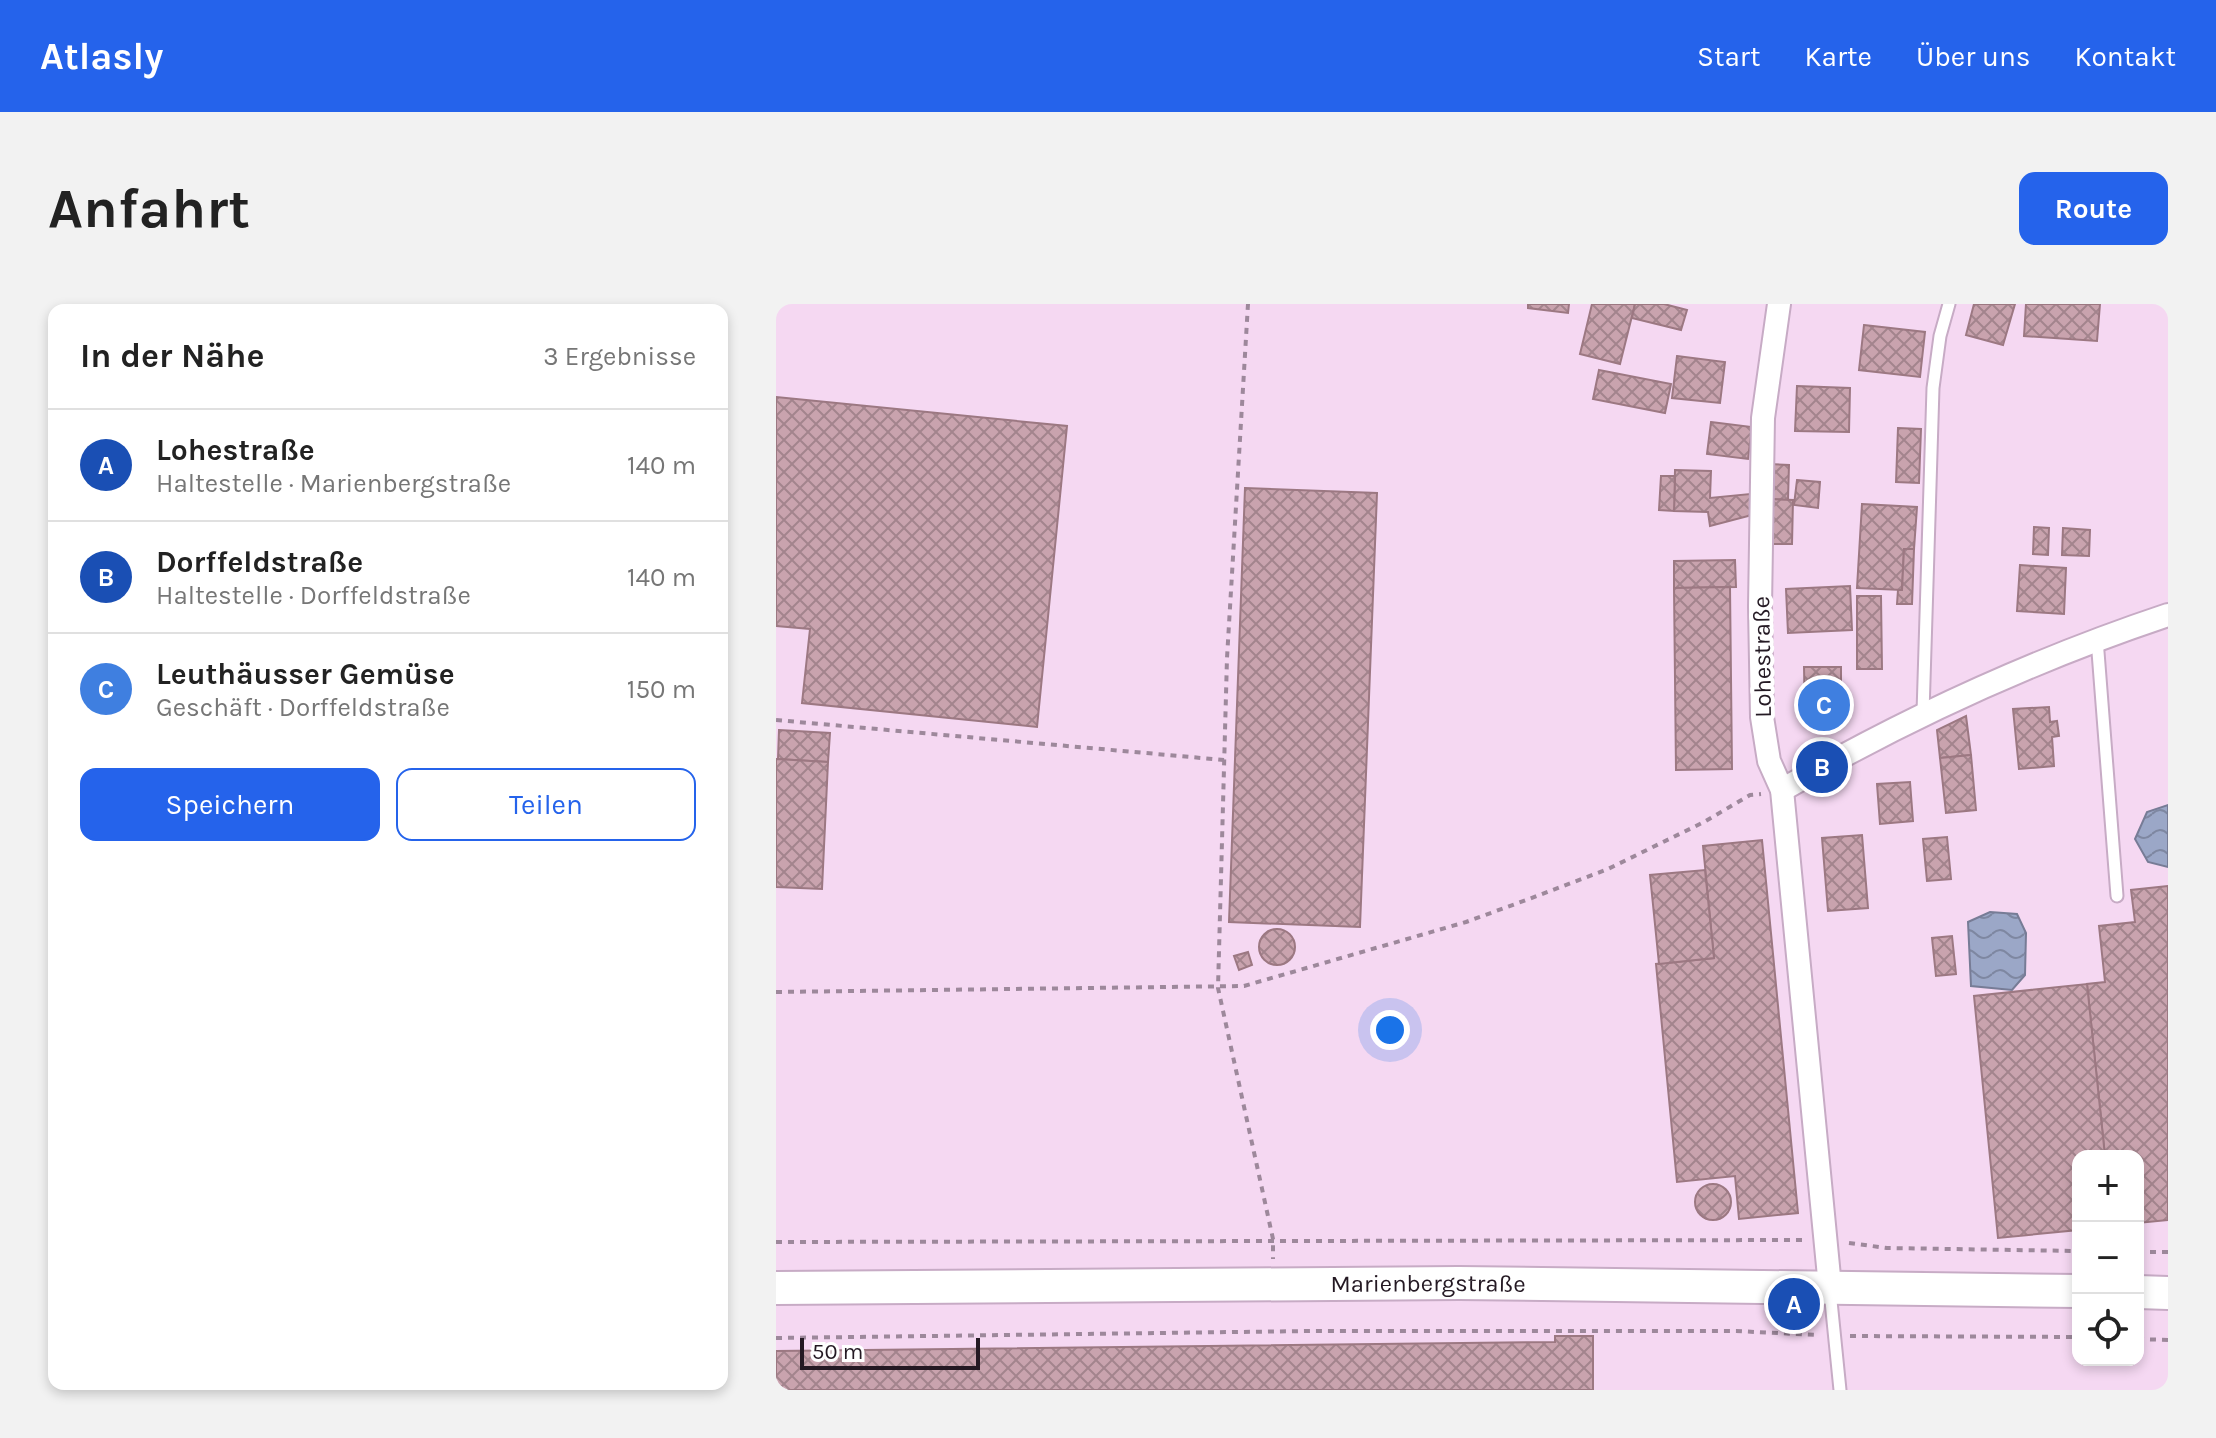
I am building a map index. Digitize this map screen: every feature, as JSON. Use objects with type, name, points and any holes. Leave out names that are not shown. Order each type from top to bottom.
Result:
[{"type":"main road","name":"Marienbergstraße","points":[[776,1288],[1274,1283],[2072,1291]]},
{"type":"main road","points":[[2144,1292],[2168,1293]]},
{"type":"street","name":"Lohestraße","points":[[1779,304],[1763,418],[1762,717],[1769,761],[1782,790],[1830,1287]]},
{"type":"street","points":[[1782,790],[1923,713],[2097,638],[2168,615]]},
{"type":"lane","points":[[1923,713],[1933,388],[1940,336],[1949,304]]},
{"type":"lane","points":[[2097,638],[2117,896]]},
{"type":"lane","name":"Lohestraße","points":[[1830,1287],[1840,1390]]},
{"type":"path","points":[[1248,304],[1224,760],[1218,988],[1273,1239],[1274,1283]]},
{"type":"path","points":[[776,720],[1224,760]]},
{"type":"path","points":[[776,992],[1244,986],[1479,918],[1608,869],[1704,822],[1750,795],[1782,790]]},
{"type":"path","points":[[776,1242],[1826,1240],[1887,1248],[2072,1251]]},
{"type":"path","points":[[2144,1252],[2168,1252]]},
{"type":"path","points":[[776,1338],[1312,1331],[1736,1331],[1835,1336],[2072,1337]]},
{"type":"path","points":[[2144,1339],[2168,1340]]},
{"type":"water","points":[[2168,805],[2168,867],[2148,862],[2135,839],[2147,812]]},
{"type":"water","points":[[1990,912],[2017,914],[2026,933],[2025,975],[2012,990],[1971,986],[1968,922]]},
{"type":"building","points":[[1528,304],[1569,304],[1568,313],[1528,308]]},
{"type":"building","points":[[1592,304],[1635,304],[1620,364],[1580,354]]},
{"type":"building","points":[[1635,304],[1664,304],[1687,310],[1681,330],[1632,318]]},
{"type":"building","points":[[1974,304],[2015,304],[2003,345],[1966,335]]},
{"type":"building","points":[[2026,304],[2100,304],[2097,341],[2024,336]]},
{"type":"building","points":[[1864,325],[1925,332],[1920,377],[1859,370]]},
{"type":"building","points":[[1677,356],[1725,362],[1720,403],[1672,398]]},
{"type":"building","points":[[1599,370],[1671,384],[1665,413],[1593,399]]},
{"type":"building","points":[[1797,386],[1850,388],[1849,432],[1795,431]]},
{"type":"building","points":[[776,397],[1067,426],[1037,727],[802,703],[810,629],[776,626]]},
{"type":"building","points":[[1711,422],[1752,427],[1748,459],[1707,454]]},
{"type":"building","points":[[1898,428],[1921,429],[1919,483],[1896,482]]},
{"type":"building","points":[[1769,464],[1789,465],[1788,500],[1769,499]]},
{"type":"building","points":[[1675,470],[1711,471],[1710,498],[1750,494],[1752,515],[1710,526],[1708,512],[1674,511]]},
{"type":"building","points":[[1661,476],[1675,476],[1674,511],[1659,510]]},
{"type":"building","points":[[1797,480],[1820,482],[1818,508],[1794,505]]},
{"type":"building","points":[[1245,488],[1377,493],[1360,927],[1229,922]]},
{"type":"building","points":[[1769,499],[1793,500],[1792,544],[1768,544]]},
{"type":"building","points":[[1862,504],[1917,507],[1914,549],[1904,549],[1902,590],[1857,588]]},
{"type":"building","points":[[2034,527],[2049,528],[2048,555],[2033,554]]},
{"type":"building","points":[[2063,528],[2090,530],[2089,556],[2062,555]]},
{"type":"building","points":[[1904,549],[1914,549],[1912,604],[1897,604],[1898,590],[1902,590]]},
{"type":"building","points":[[1735,560],[1736,587],[1674,588],[1674,561]]},
{"type":"building","points":[[2020,565],[2066,568],[2064,614],[2017,611]]},
{"type":"building","points":[[1850,586],[1852,630],[1788,633],[1786,589]]},
{"type":"building","points":[[1730,587],[1732,769],[1676,770],[1674,588]]},
{"type":"building","points":[[1857,596],[1881,596],[1882,669],[1857,669]]},
{"type":"building","points":[[1804,667],[1841,667],[1841,719],[1805,719]]},
{"type":"building","points":[[2049,707],[2050,722],[2057,721],[2059,736],[2052,737],[2054,766],[2019,769],[2013,709]]},
{"type":"building","points":[[1966,716],[1971,755],[1940,758],[1937,730]]},
{"type":"building","points":[[779,730],[830,733],[828,762],[778,759]]},
{"type":"building","points":[[1971,755],[1976,810],[1946,813],[1940,758]]},
{"type":"building","points":[[776,759],[828,762],[822,889],[776,887]]},
{"type":"building","points":[[1910,782],[1913,821],[1880,824],[1877,784]]},
{"type":"building","points":[[1862,835],[1868,908],[1828,911],[1822,838]]},
{"type":"building","points":[[1947,837],[1951,879],[1927,881],[1923,839]]},
{"type":"building","points":[[1762,840],[1798,1213],[1739,1219],[1735,1176],[1677,1182],[1656,964],[1714,958],[1703,846]]},
{"type":"building","points":[[1705,870],[1714,958],[1659,964],[1650,875]]},
{"type":"building","points":[[2168,886],[2168,1220],[2144,1222],[2144,1150],[2104,1150],[2087,984],[2105,982],[2099,926],[2135,922],[2131,890]]},
{"type":"building","points":[[1277,929],[1289,935],[1295,947],[1289,959],[1277,965],[1265,959],[1259,947],[1265,935]]},
{"type":"building","points":[[1952,936],[1956,974],[1936,976],[1932,938]]},
{"type":"building","points":[[1248,952],[1252,965],[1239,970],[1234,956]]},
{"type":"building","points":[[2087,984],[2104,1150],[2072,1150],[2072,1231],[1998,1238],[1974,996]]},
{"type":"building","points":[[1713,1184],[1726,1189],[1731,1202],[1726,1215],[1713,1220],[1700,1215],[1695,1202],[1700,1189]]},
{"type":"building","points":[[1555,1336],[1593,1336],[1593,1390],[776,1390],[776,1351],[1555,1342]]},
{"type":"place","name":"Leuthäusser Gemüse","points":[[1824,705]]},
{"type":"place","name":"Dorffeldstraße","points":[[1822,767]]},
{"type":"place","name":"Lohestraße","points":[[1794,1304]]}]
